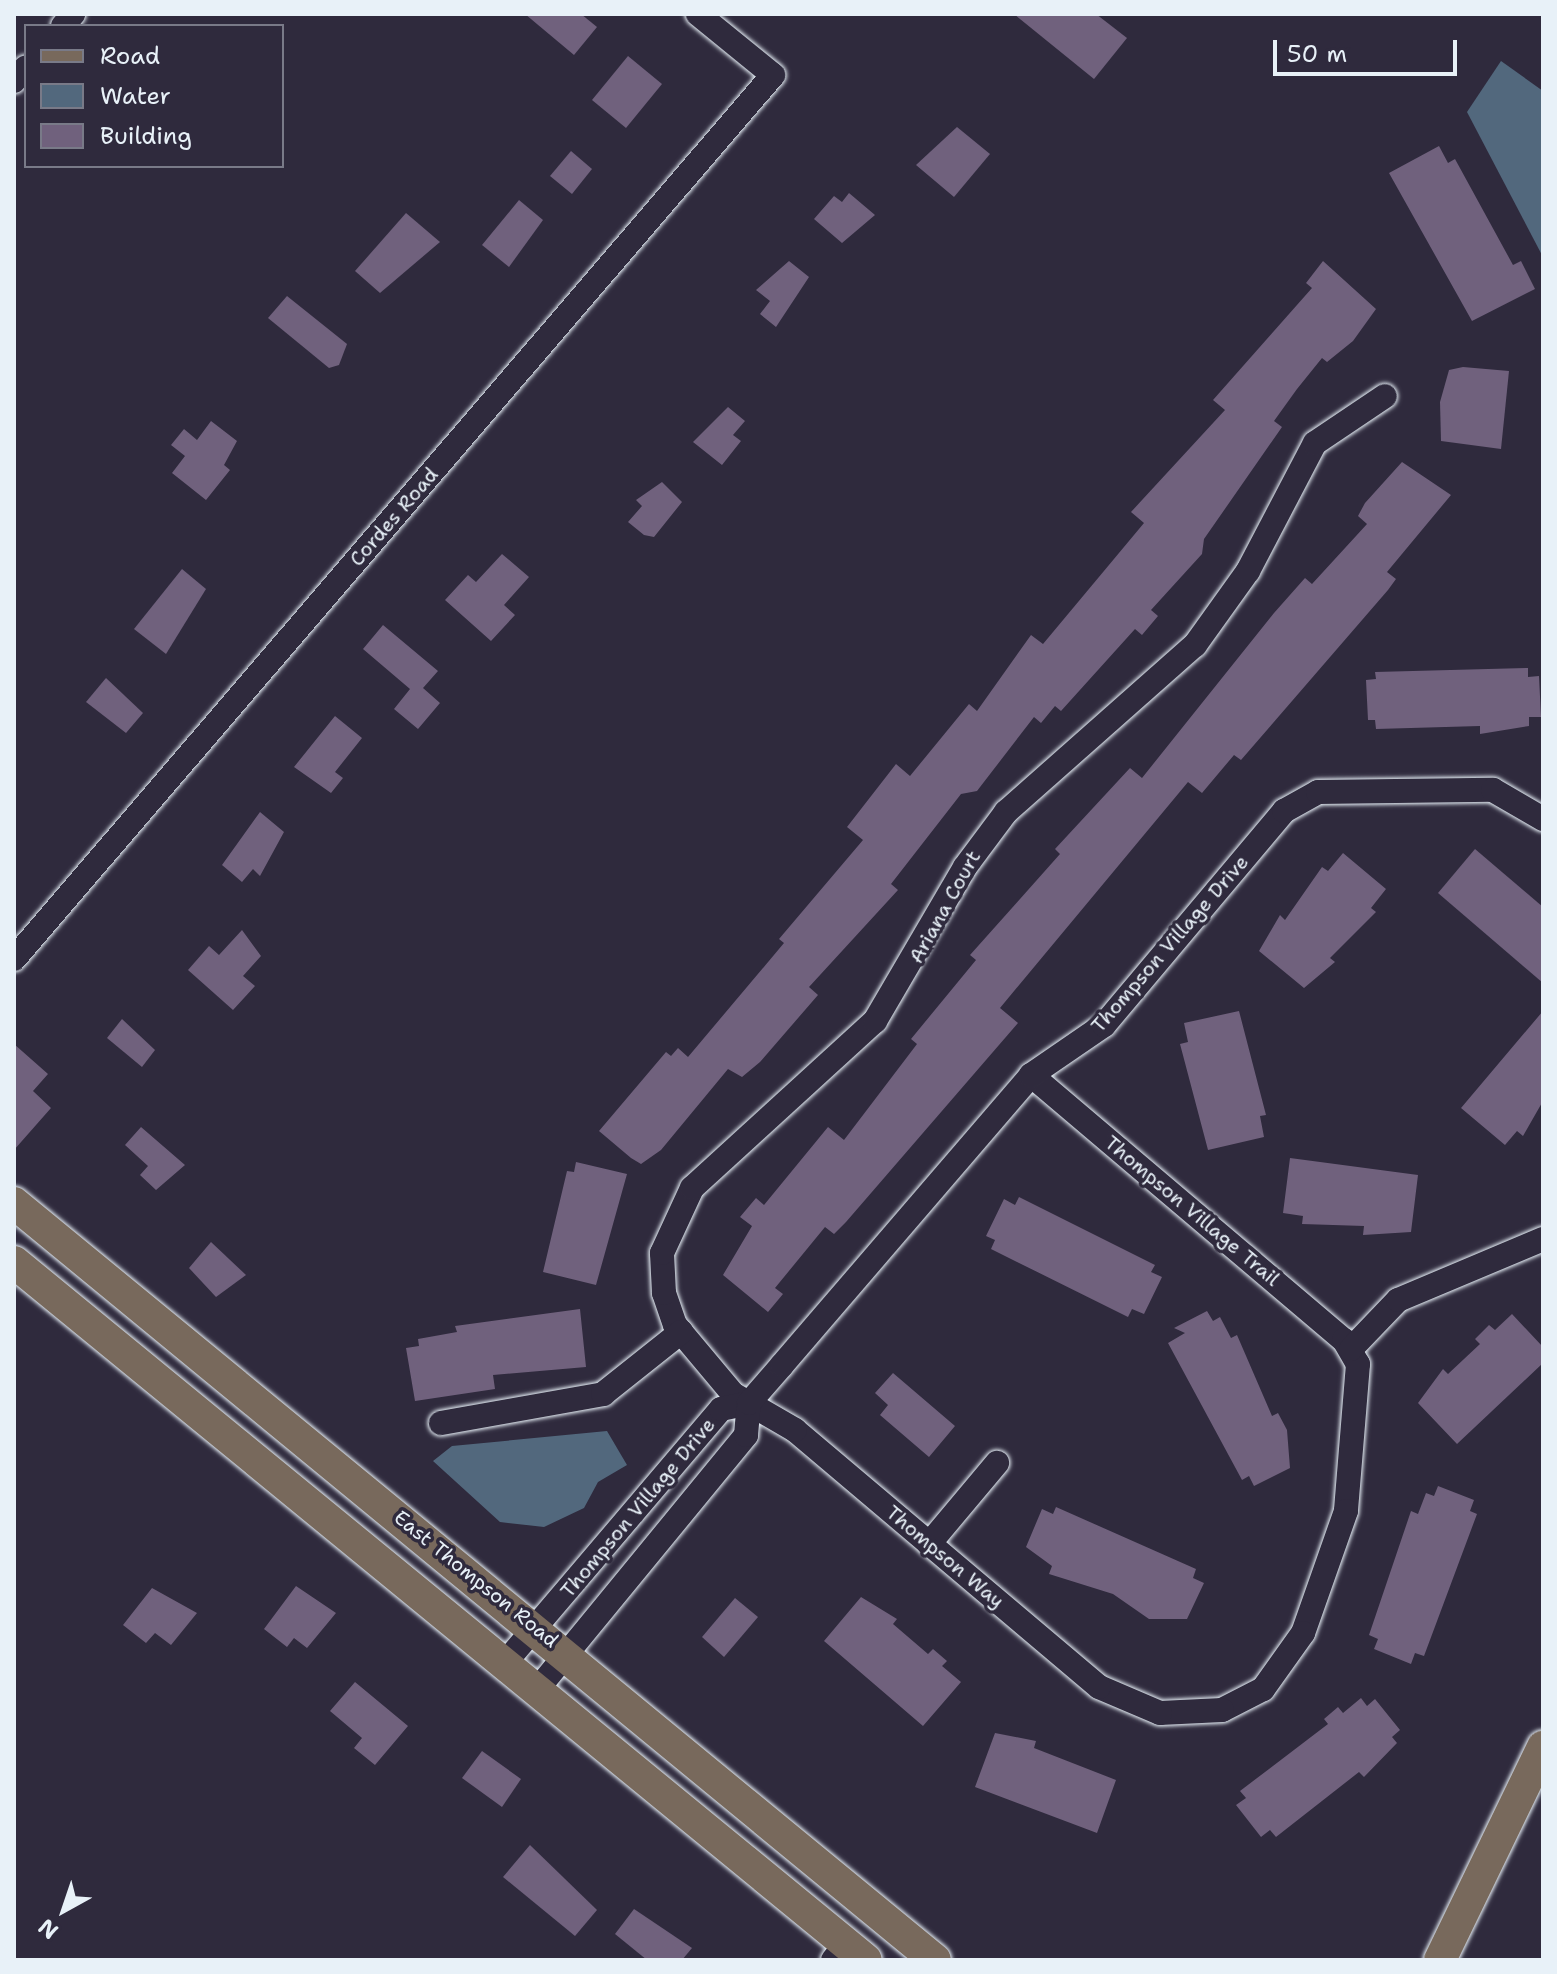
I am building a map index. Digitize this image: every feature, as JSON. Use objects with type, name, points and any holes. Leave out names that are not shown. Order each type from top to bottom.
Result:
[{"type":"main road","name":"East Thompson Road","points":[[14,1203],[536,1628],[935,1960]]},
{"type":"main road","points":[[14,1262],[504,1664],[849,1955]]},
{"type":"main road","points":[[1440,1960],[1543,1747]]},
{"type":"street","name":"Cordes Road","points":[[14,959],[773,75],[698,14]]},
{"type":"street","name":"Ariana Court","points":[[749,1403],[715,1378],[681,1332],[664,1293],[662,1260],[685,1197],[745,1134],[864,1034],[995,825],[1185,656],[1248,571],[1304,456],[1335,424],[1385,396]]},
{"type":"street","name":"Thompson Village Drive","points":[[536,1691],[746,1435],[749,1403],[1031,1075],[1104,1025],[1302,797],[1493,790],[1538,814]]},
{"type":"street","name":"Thompson Village Trail","points":[[1031,1075],[1351,1349]]},
{"type":"street","points":[[1351,1349],[1398,1300],[1543,1239]]},
{"type":"street","points":[[441,1423],[603,1394],[681,1332]]},
{"type":"street","name":"Thompson Way","points":[[749,1403],[795,1430],[1099,1687],[1142,1707],[1189,1715],[1222,1710],[1263,1689],[1293,1654],[1346,1511],[1360,1375],[1351,1349]]},
{"type":"street","name":"Thompson Village Drive","points":[[504,1664],[721,1409],[749,1403]]},
{"type":"street","points":[[929,1544],[997,1463]]},
{"type":"water","points":[[1501,61],[1543,91],[1543,257],[1467,112]]},
{"type":"water","points":[[607,1431],[627,1465],[598,1482],[584,1508],[544,1527],[500,1522],[433,1461],[452,1446]]},
{"type":"building","points":[[525,14],[581,14],[597,27],[574,55]]},
{"type":"building","points":[[1014,14],[1096,14],[1127,38],[1094,79]]},
{"type":"building","points":[[628,56],[662,84],[626,128],[592,100]]},
{"type":"building","points":[[957,127],[990,154],[954,197],[916,165]]},
{"type":"building","points":[[1439,146],[1448,163],[1455,159],[1513,265],[1521,261],[1535,289],[1472,321],[1389,173]]},
{"type":"building","points":[[571,151],[592,169],[572,194],[550,176]]},
{"type":"building","points":[[849,193],[875,215],[842,243],[814,219],[834,196],[842,202]]},
{"type":"building","points":[[519,200],[543,220],[509,267],[482,245]]},
{"type":"building","points":[[406,213],[440,242],[380,293],[355,271]]},
{"type":"building","points":[[789,261],[809,277],[776,327],[760,314],[770,301],[756,290]]},
{"type":"building","points":[[1323,261],[1376,309],[1353,341],[1327,362],[1322,358],[1274,421],[1282,427],[1204,539],[1202,554],[1151,610],[1158,616],[1142,635],[1135,629],[1061,711],[1055,706],[1041,723],[1034,717],[977,791],[961,794],[891,884],[898,890],[809,987],[818,995],[760,1062],[742,1077],[728,1069],[661,1150],[641,1164],[631,1158],[599,1131],[666,1052],[671,1056],[678,1048],[688,1057],[784,943],[779,939],[863,840],[847,827],[896,764],[910,776],[969,704],[977,711],[1031,635],[1043,644],[1144,523],[1131,512],[1225,410],[1213,400],[1312,288],[1306,283]]},
{"type":"building","points":[[287,296],[347,344],[339,365],[329,368],[268,318]]},
{"type":"building","points":[[1463,367],[1509,371],[1501,449],[1441,441],[1440,402],[1449,370]]},
{"type":"building","points":[[728,407],[745,421],[733,435],[741,441],[722,465],[693,442]]},
{"type":"building","points":[[211,421],[237,441],[224,465],[230,470],[206,500],[172,473],[185,456],[171,445],[184,429],[197,440]]},
{"type":"building","points":[[1402,462],[1451,495],[1387,572],[1396,579],[1388,590],[1241,760],[1234,755],[1202,793],[1188,782],[1000,1008],[1018,1023],[846,1222],[834,1234],[825,1227],[775,1288],[783,1294],[768,1312],[723,1275],[752,1226],[740,1217],[756,1198],[764,1205],[828,1127],[844,1140],[917,1044],[911,1039],[976,960],[970,955],[1060,854],[1055,849],[1130,768],[1142,778],[1305,578],[1312,584],[1367,524],[1358,516],[1365,503]]},
{"type":"building","points":[[662,482],[682,502],[654,537],[644,535],[628,522],[642,506],[636,500]]},
{"type":"building","points":[[502,554],[529,577],[504,605],[515,615],[491,641],[445,600],[468,575],[476,582]]},
{"type":"building","points":[[182,569],[206,589],[166,654],[134,629]]},
{"type":"building","points":[[383,625],[438,671],[423,688],[440,703],[418,729],[394,709],[410,689],[363,649]]},
{"type":"building","points":[[1528,668],[1528,677],[1539,676],[1541,717],[1529,717],[1529,726],[1480,734],[1480,726],[1376,729],[1375,720],[1368,720],[1366,680],[1376,679],[1375,672]]},
{"type":"building","points":[[106,678],[143,713],[126,733],[86,702]]},
{"type":"building","points":[[335,716],[362,738],[335,772],[343,778],[331,793],[294,767]]},
{"type":"building","points":[[260,812],[284,832],[260,876],[253,869],[242,882],[222,865]]},
{"type":"building","points":[[1475,849],[1543,907],[1543,983],[1438,893]]},
{"type":"building","points":[[1343,853],[1386,889],[1371,908],[1376,912],[1330,958],[1335,962],[1304,988],[1259,951],[1280,915],[1285,920],[1322,867],[1328,871]]},
{"type":"building","points":[[242,930],[261,956],[243,976],[255,986],[233,1010],[188,970],[209,946],[219,955]]},
{"type":"building","points":[[1239,1011],[1266,1115],[1260,1116],[1264,1137],[1208,1150],[1180,1044],[1188,1042],[1184,1023]]},
{"type":"building","points":[[1543,1011],[1543,1101],[1523,1136],[1517,1131],[1505,1145],[1461,1108]]},
{"type":"building","points":[[122,1019],[155,1050],[142,1067],[107,1038]]},
{"type":"building","points":[[14,1044],[48,1074],[33,1091],[51,1108],[14,1150]]},
{"type":"building","points":[[141,1127],[185,1165],[156,1190],[140,1175],[148,1166],[125,1145]]},
{"type":"building","points":[[1290,1158],[1418,1175],[1411,1232],[1363,1235],[1364,1226],[1302,1224],[1303,1216],[1283,1213]]},
{"type":"building","points":[[576,1162],[627,1174],[596,1285],[543,1272],[567,1171],[574,1172]]},
{"type":"building","points":[[1019,1197],[1155,1265],[1151,1272],[1162,1277],[1144,1314],[1132,1309],[1128,1317],[991,1249],[995,1240],[986,1236],[1004,1199],[1015,1205]]},
{"type":"building","points":[[211,1242],[246,1275],[216,1297],[189,1268]]},
{"type":"building","points":[[580,1309],[586,1367],[493,1375],[495,1389],[415,1401],[406,1348],[419,1346],[418,1339],[457,1332],[455,1326]]},
{"type":"building","points":[[1207,1311],[1213,1321],[1220,1317],[1231,1338],[1237,1335],[1272,1416],[1278,1413],[1287,1430],[1290,1468],[1254,1486],[1249,1476],[1242,1480],[1168,1343],[1185,1333],[1174,1328]]},
{"type":"building","points":[[1512,1314],[1543,1347],[1543,1363],[1457,1444],[1418,1403],[1443,1369],[1448,1374],[1480,1344],[1475,1339],[1489,1325],[1495,1330]]},
{"type":"building","points":[[893,1373],[955,1426],[929,1457],[880,1415],[888,1405],[875,1393]]},
{"type":"building","points":[[1438,1486],[1474,1500],[1470,1511],[1477,1514],[1424,1656],[1415,1653],[1411,1664],[1374,1649],[1378,1639],[1369,1635],[1411,1511],[1418,1514],[1426,1493],[1434,1496]]},
{"type":"building","points":[[1056,1507],[1196,1569],[1193,1578],[1204,1583],[1187,1619],[1149,1619],[1113,1594],[1049,1574],[1052,1566],[1026,1547],[1042,1509],[1053,1514]]},
{"type":"building","points":[[296,1586],[336,1613],[307,1648],[294,1638],[287,1647],[264,1629]]},
{"type":"building","points":[[152,1588],[197,1613],[171,1645],[155,1633],[146,1643],[123,1625]]},
{"type":"building","points":[[861,1597],[897,1619],[893,1624],[928,1654],[933,1649],[947,1661],[942,1666],[961,1682],[923,1726],[824,1641]]},
{"type":"building","points":[[735,1598],[758,1617],[724,1657],[702,1637]]},
{"type":"building","points":[[355,1682],[408,1726],[375,1765],[354,1748],[362,1738],[330,1711]]},
{"type":"building","points":[[1361,1698],[1367,1706],[1375,1699],[1400,1730],[1392,1737],[1397,1743],[1364,1777],[1359,1772],[1276,1837],[1270,1830],[1261,1837],[1236,1805],[1246,1798],[1240,1791],[1328,1724],[1324,1719],[1338,1707],[1343,1713]]},
{"type":"building","points":[[995,1733],[1036,1741],[1034,1748],[1116,1780],[1097,1833],[975,1787]]},
{"type":"building","points":[[482,1751],[521,1779],[502,1807],[462,1778]]},
{"type":"building","points":[[530,1845],[597,1910],[575,1936],[503,1877]]},
{"type":"building","points":[[634,1909],[692,1948],[682,1960],[647,1960],[615,1934]]}]
